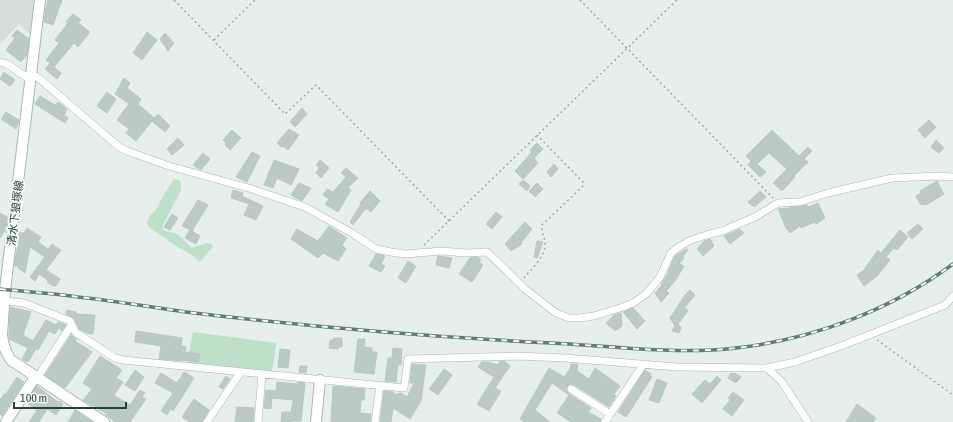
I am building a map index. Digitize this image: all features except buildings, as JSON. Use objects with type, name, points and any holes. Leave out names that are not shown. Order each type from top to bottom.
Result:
[{"type":"main road","name":"清水下狼塚線","points":[[40,0],[5,290],[2,335],[4,350],[12,360],[104,422]]},
{"type":"main road","points":[[6,422],[36,377]]},
{"type":"main road","points":[[316,422],[320,380]]},
{"type":"street","points":[[0,62],[7,64],[26,77],[32,74],[52,88],[119,147],[127,151],[169,166],[252,189],[305,207],[352,233],[376,249],[416,254],[442,251],[466,253],[487,252],[519,284],[542,303],[569,318],[580,318],[608,313],[635,302],[647,293],[660,277],[671,253],[680,246],[698,237],[722,231],[755,217],[778,204],[800,202],[828,193],[892,178],[939,176],[953,177]]},
{"type":"street","points":[[5,301],[24,303],[70,321],[75,332],[115,358],[131,361],[404,388],[408,359],[516,356],[565,358],[677,367],[767,368],[795,362],[871,335],[945,305],[953,296]]},
{"type":"street","points":[[36,377],[39,375],[72,326]]},
{"type":"street","points":[[605,422],[643,365]]},
{"type":"street","points":[[767,368],[782,382],[808,422]]},
{"type":"street","points":[[207,422],[240,372]]},
{"type":"street","points":[[258,422],[262,374]]},
{"type":"street","points":[[376,422],[380,386]]},
{"type":"street","points":[[571,389],[610,414]]},
{"type":"path","points":[[174,0],[285,114],[316,85],[448,221]]},
{"type":"path","points":[[214,40],[255,0]]},
{"type":"path","points":[[580,0],[778,204]]},
{"type":"path","points":[[416,254],[448,221],[677,0]]},
{"type":"path","points":[[519,284],[544,252],[545,243],[541,231],[542,225],[583,186],[583,182],[537,135]]},
{"type":"path","points":[[871,335],[953,394]]},
{"type":"shaded area","points":[[0,0],[35,0],[31,34],[19,24],[0,44]]},
{"type":"green space","points":[[174,179],[179,180],[181,183],[181,190],[162,227],[165,231],[177,234],[192,248],[207,243],[212,244],[213,247],[200,262],[192,255],[179,248],[149,227],[147,222]]},
{"type":"green space","points":[[193,332],[276,343],[272,372],[187,364]]},
{"type":"railway","points":[[0,289],[58,294],[194,313],[372,331],[462,338],[690,351],[736,348],[765,344],[823,330],[878,308],[904,295],[953,264]]}]
